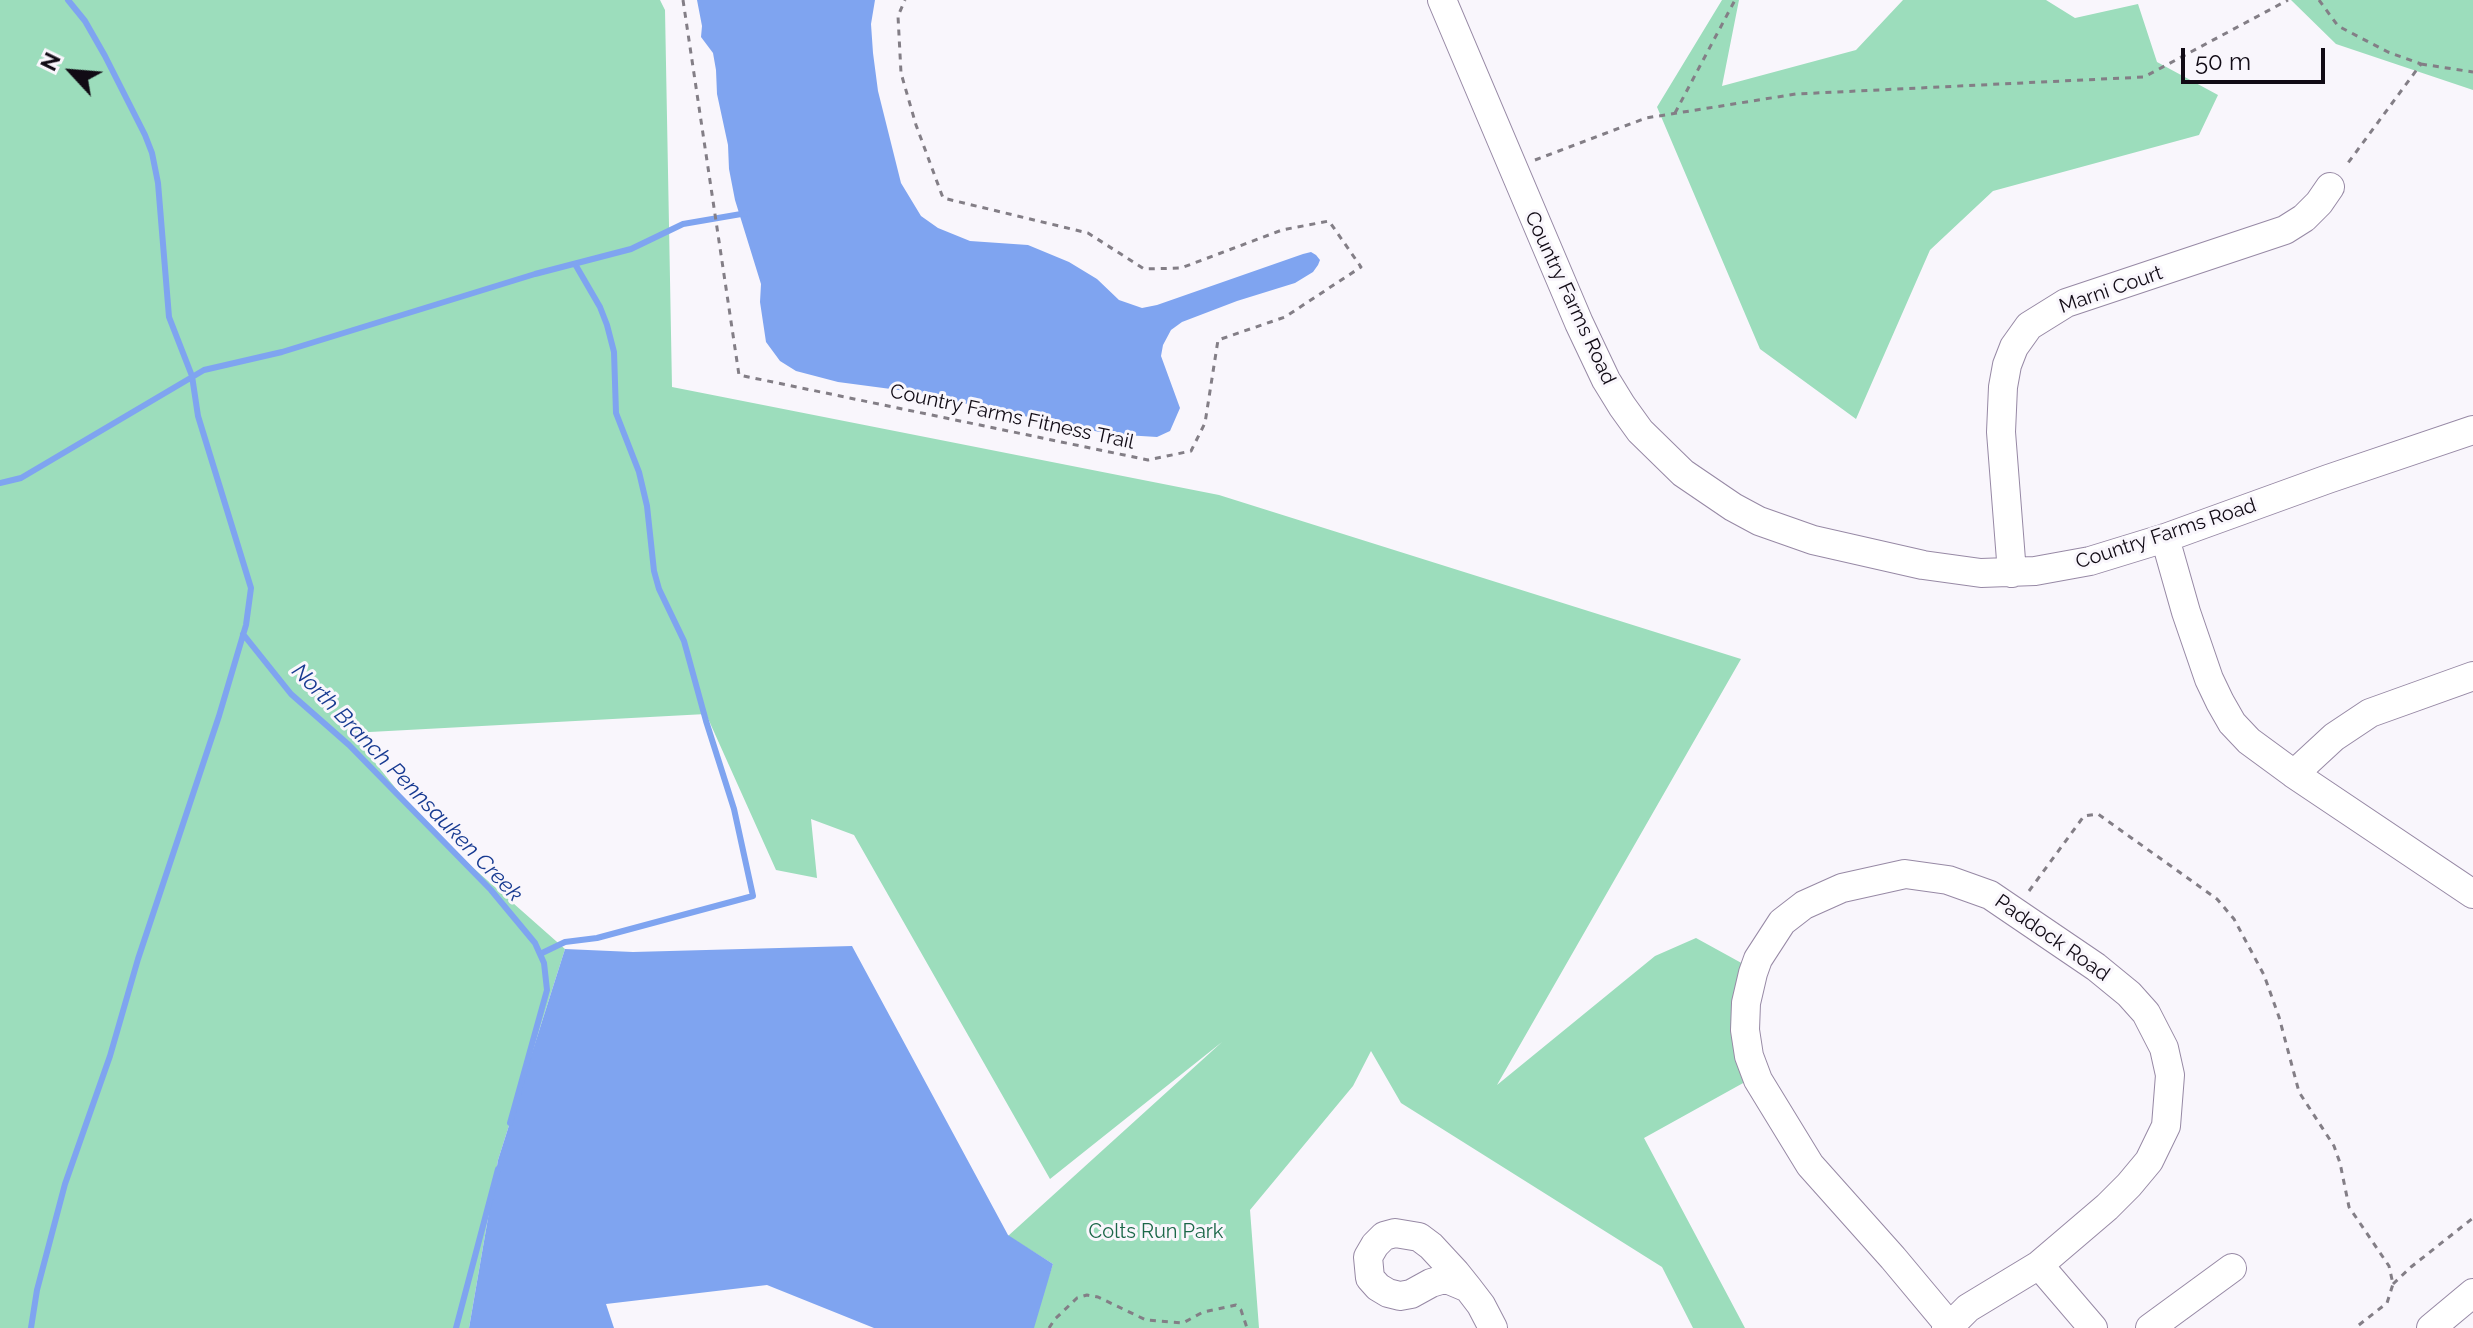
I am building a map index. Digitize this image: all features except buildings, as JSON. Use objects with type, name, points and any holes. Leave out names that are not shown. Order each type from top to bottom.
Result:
[{"type":"street","name":"Country Farms Road","points":[[1442,0],[1599,366],[1622,406],[1661,453],[1695,482],[1733,507],[1785,531],[1923,565],[1981,573],[2012,573],[2076,564],[2165,538],[2473,430]]},
{"type":"street","name":"Marni Court","points":[[2012,573],[2001,409],[2007,365],[2014,347],[2029,326],[2066,303],[2285,230],[2304,218],[2330,187]]},
{"type":"street","points":[[2165,538],[2209,679],[2232,723],[2249,741],[2294,774],[2473,894]]},
{"type":"street","points":[[2294,774],[2342,730],[2370,713],[2473,676]]},
{"type":"street","name":"Paddock Road","points":[[1919,874],[1977,889],[2015,910],[2096,967],[2138,1003],[2159,1035],[2170,1075],[2166,1126],[2149,1161],[2119,1197],[2039,1265],[1968,1308],[1947,1326],[1893,1258],[1810,1165],[1763,1091],[1752,1068],[1745,1030],[1746,1003],[1758,959],[1782,922],[1804,905],[1842,888],[1893,876],[1919,874]]},
{"type":"street","points":[[2039,1265],[2093,1328]]},
{"type":"street","points":[[2150,1328],[2232,1268]]},
{"type":"street","points":[[1468,1288],[1493,1328]]},
{"type":"street","points":[[2431,1328],[2473,1293]]},
{"type":"path","name":"Country Farms Fitness Trail","points":[[683,0],[739,375],[1148,460],[1191,451],[1205,423],[1218,340],[1285,317],[1361,267],[1329,221],[1282,230],[1181,268],[1144,269],[1088,233],[943,198],[901,73],[898,16],[905,0]]},
{"type":"path","points":[[1675,113],[1735,0]]},
{"type":"path","points":[[1532,161],[1646,118],[1796,94],[2144,77],[2288,0]]},
{"type":"path","points":[[2319,0],[2338,26],[2388,52],[2421,64],[2473,72]]},
{"type":"path","points":[[2330,187],[2421,64]]},
{"type":"path","points":[[2015,910],[2084,816],[2098,814],[2217,899],[2234,919],[2264,975],[2299,1092],[2334,1146],[2349,1207],[2389,1266],[2393,1284]]},
{"type":"path","points":[[2355,1328],[2387,1303],[2393,1284],[2411,1267],[2473,1218]]},
{"type":"path","points":[[1049,1328],[1077,1298],[1087,1295],[1098,1297],[1146,1320],[1183,1323],[1203,1312],[1236,1305],[1247,1328]]},
{"type":"green space","name":"Colts Run Park","points":[[0,0],[660,0],[665,10],[672,387],[1219,495],[1741,659],[1497,1085],[1655,956],[1696,938],[1756,971],[1754,1077],[1644,1138],[1745,1328],[1693,1328],[1662,1267],[1401,1103],[1371,1051],[1353,1086],[1250,1210],[1259,1328],[1031,1328],[1053,1264],[1008,1236],[1222,1042],[1050,1179],[854,835],[811,819],[817,878],[776,870],[706,714],[351,733],[427,827],[565,949],[498,1160],[469,1328],[0,1328]]},
{"type":"green space","points":[[1722,0],[1739,0],[1722,86],[1856,50],[1903,0],[2046,0],[2075,18],[2138,4],[2157,62],[2218,95],[2199,135],[1993,191],[1930,250],[1856,419],[1760,349],[1657,107]]},
{"type":"green space","points":[[2291,0],[2473,0],[2473,90],[2336,44]]},
{"type":"water","points":[[697,0],[875,0],[871,24],[878,91],[901,183],[921,216],[938,228],[970,241],[1028,245],[1069,262],[1097,279],[1119,300],[1142,308],[1311,252],[1320,260],[1318,265],[1313,272],[1295,283],[1237,301],[1182,322],[1171,330],[1161,356],[1180,408],[1170,431],[1157,437],[1109,434],[906,391],[838,382],[796,371],[780,361],[766,342],[760,302],[761,284],[735,200],[713,53],[701,37]]},
{"type":"water","points":[[852,946],[1008,1235],[1053,1264],[1034,1328],[874,1328],[767,1285],[606,1304],[614,1328],[469,1328],[498,1160],[565,949],[633,952]]},
{"type":"waterway","points":[[31,1328],[37,1290],[65,1184],[110,1056],[138,959],[219,716],[246,625],[251,588],[198,416],[192,376],[169,317],[158,183],[152,153],[105,56],[85,21],[68,0]]},
{"type":"waterway","points":[[0,483],[21,478],[204,370],[282,352],[535,274],[631,249],[683,224],[747,213]]},
{"type":"waterway","points":[[540,954],[565,942],[597,938],[753,896],[734,809],[684,641],[659,589],[654,571],[647,506],[639,472],[616,413],[614,352],[607,325],[575,264]]},
{"type":"waterway","name":"North Branch Pennsauken Creek","points":[[243,634],[291,694],[349,745],[491,890],[535,943],[544,963],[547,990],[510,1123]]},
{"type":"waterway","name":"North Branch Pennsauken Creek","points":[[456,1328],[498,1169]]}]
